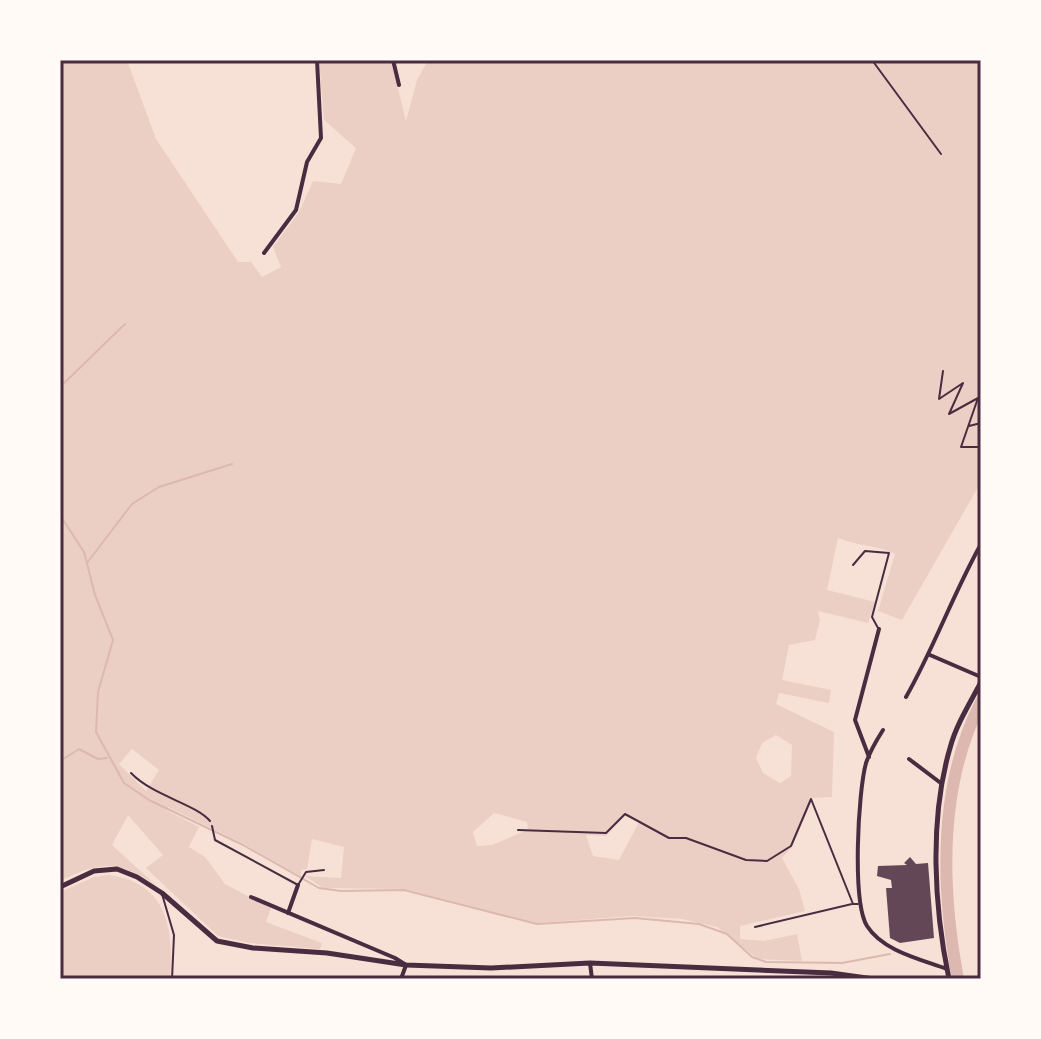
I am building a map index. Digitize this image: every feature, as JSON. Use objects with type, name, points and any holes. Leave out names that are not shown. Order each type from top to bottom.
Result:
[{"type":"main road","points":[[949,979],[937,860],[943,785],[954,735],[981,679]]},
{"type":"main road","points":[[60,887],[94,871],[117,869],[162,893],[217,941],[235,946],[327,953],[406,965],[491,968],[590,963],[831,973],[874,979]]},
{"type":"street","points":[[264,253],[296,210],[307,162],[321,138],[317,60]]},
{"type":"street","points":[[393,60],[399,85]]},
{"type":"street","points":[[906,697],[930,655],[962,577],[981,544]]},
{"type":"street","points":[[869,757],[855,720],[879,629]]},
{"type":"street","points":[[930,655],[981,679]]},
{"type":"street","points":[[883,730],[869,757],[862,789],[856,904],[868,926],[888,946],[947,969]]},
{"type":"street","points":[[909,759],[943,785]]},
{"type":"street","points":[[288,913],[299,883]]},
{"type":"street","points":[[251,897],[406,965],[401,979]]},
{"type":"street","points":[[590,963],[592,979]]},
{"type":"lane","points":[[853,565],[865,551],[889,553],[891,558],[872,617],[879,629]]},
{"type":"lane","points":[[518,830],[606,833],[625,814],[669,838],[686,838],[746,860],[767,861],[791,846],[811,799],[856,904],[755,927]]},
{"type":"lane","points":[[212,826],[215,840],[299,883],[303,875],[324,870]]},
{"type":"lane","points":[[162,893],[174,935],[172,979]]},
{"type":"path","points":[[872,60],[941,154]]},
{"type":"path","points":[[943,371],[939,399],[963,383],[949,414],[978,398],[961,447],[981,447]]},
{"type":"path","points":[[968,427],[981,423]]},
{"type":"path","points":[[131,773],[166,799],[205,816],[212,826]]},
{"type":"shaded area","points":[[60,60],[127,60],[156,139],[238,262],[251,262],[262,277],[281,267],[273,247],[299,212],[313,181],[341,184],[356,148],[324,120],[319,60],[391,60],[406,121],[417,80],[428,60],[981,60],[981,482],[902,620],[878,611],[895,554],[838,538],[827,590],[875,602],[868,623],[818,611],[820,621],[815,640],[789,645],[782,680],[831,690],[829,703],[779,693],[776,704],[834,732],[832,797],[813,798],[792,847],[782,858],[799,889],[805,911],[740,926],[740,939],[764,941],[797,934],[802,961],[758,959],[717,927],[682,919],[632,916],[537,923],[405,889],[323,888],[305,876],[341,878],[344,847],[312,839],[307,869],[301,870],[301,877],[244,844],[168,807],[166,810],[199,827],[189,847],[205,857],[225,884],[271,908],[266,922],[322,943],[320,949],[249,943],[218,936],[146,868],[163,855],[128,815],[112,845],[158,887],[133,872],[110,866],[88,869],[60,881]],"holes":[[[776,735],[792,745],[791,776],[780,783],[763,773],[756,758],[762,743]],[[132,749],[159,770],[146,791],[119,764]],[[494,813],[527,822],[528,830],[492,845],[477,846],[473,832]],[[625,816],[639,822],[619,860],[593,856],[586,835],[606,836]]]},
{"type":"shaded area","points":[[108,875],[128,879],[144,887],[163,911],[170,943],[170,979],[60,979],[60,892],[94,877]]},
{"type":"building","points":[[910,857],[916,864],[928,863],[934,938],[900,943],[890,938],[886,888],[892,888],[891,880],[877,876],[878,866],[907,865],[904,863]]},
{"type":"waterway","points":[[60,387],[125,324]]},
{"type":"waterway","points":[[87,563],[132,504],[159,487],[232,464]]},
{"type":"waterway","points":[[60,515],[84,552],[95,595],[113,640],[98,692],[96,732],[124,783],[149,800],[243,845],[319,888],[341,891],[404,890],[537,924],[635,918],[699,924],[727,934],[752,957],[766,962],[842,963],[890,954]]},
{"type":"waterway","points":[[958,979],[948,909],[947,838],[957,768],[981,702]]},
{"type":"waterway","points":[[60,761],[79,749],[98,759],[107,758]]}]
